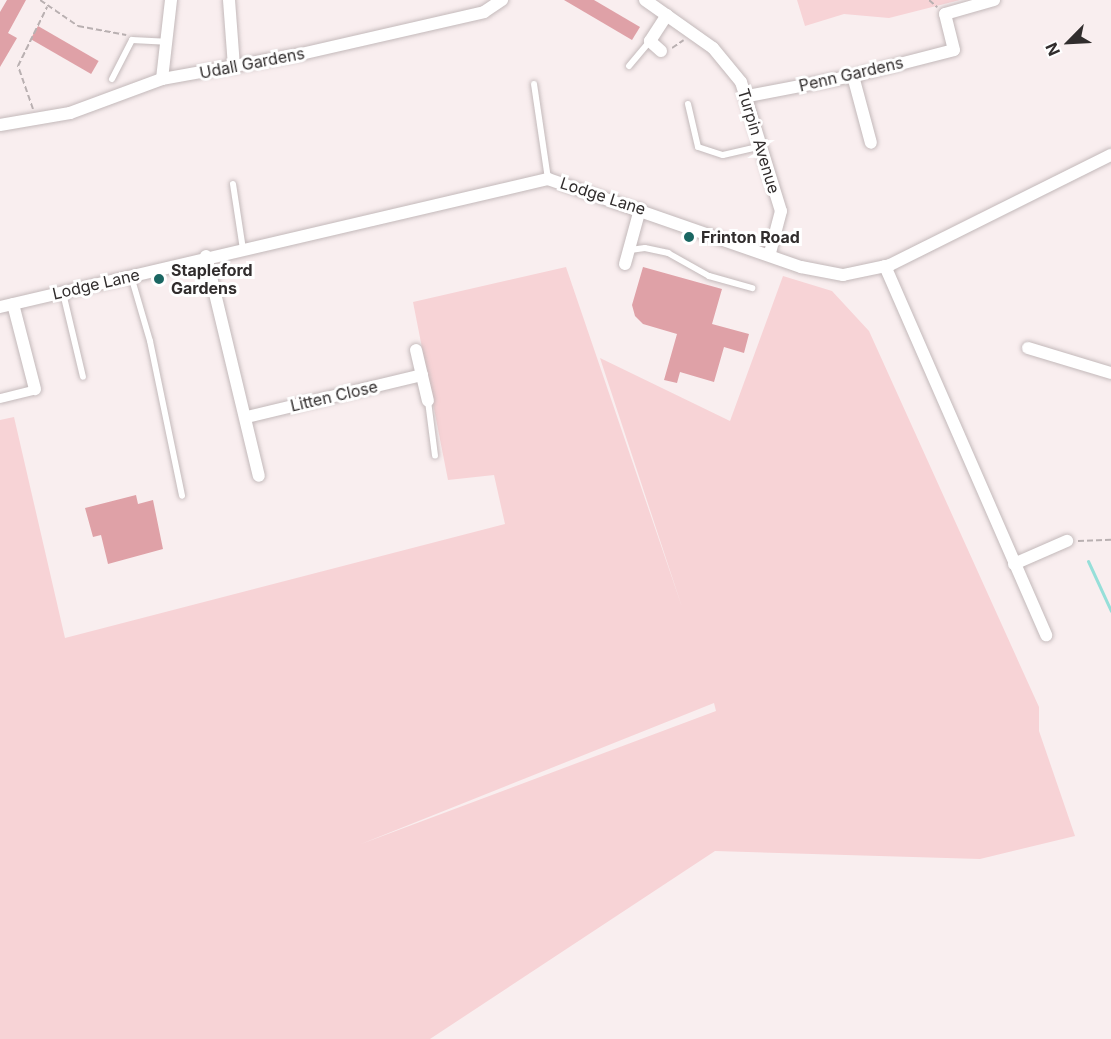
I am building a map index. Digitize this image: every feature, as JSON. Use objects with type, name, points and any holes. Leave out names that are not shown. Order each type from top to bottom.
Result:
[{"type":"street","points":[[162,79],[171,0]]},
{"type":"street","points":[[229,0],[234,67]]},
{"type":"street","name":"Udall Gardens","points":[[0,125],[69,113],[162,79],[234,67],[484,12],[502,0]]},
{"type":"street","name":"Turpin Avenue","points":[[645,0],[694,34],[722,57],[748,96],[760,146],[781,211],[770,253]]},
{"type":"street","name":"Penn Gardens","points":[[748,96],[854,76],[954,50],[945,14],[994,0]]},
{"type":"street","points":[[665,51],[650,41],[667,15]]},
{"type":"street","points":[[854,76],[871,143]]},
{"type":"street","name":"Lodge Lane","points":[[0,307],[206,256],[548,179],[770,253],[801,267],[843,275],[885,266],[1111,155]]},
{"type":"street","points":[[626,264],[640,209]]},
{"type":"street","points":[[206,256],[247,417],[259,476]]},
{"type":"street","points":[[885,266],[1046,635]]},
{"type":"street","points":[[0,398],[34,388],[13,304]]},
{"type":"street","points":[[1028,348],[1111,373]]},
{"type":"street","points":[[417,350],[428,401]]},
{"type":"street","name":"Litten Close","points":[[247,417],[422,375]]},
{"type":"street","points":[[1014,564],[1067,541]]},
{"type":"lane","points":[[112,79],[132,40],[166,42]]},
{"type":"lane","points":[[629,66],[650,41]]},
{"type":"lane","points":[[534,84],[548,179]]},
{"type":"lane","points":[[688,104],[698,147],[723,154],[760,146]]},
{"type":"lane","points":[[233,184],[243,249]]},
{"type":"lane","points":[[629,250],[645,248],[668,253],[709,276],[752,288]]},
{"type":"lane","points":[[131,276],[150,341],[182,496]]},
{"type":"lane","points":[[63,291],[83,377]]},
{"type":"lane","points":[[428,401],[435,456]]},
{"type":"path","points":[[40,0],[78,26],[123,33],[132,40]]},
{"type":"path","points":[[37,120],[18,66],[47,6]]},
{"type":"path","points":[[665,51],[694,34]]},
{"type":"path","points":[[1067,541],[1111,540]]},
{"type":"shaded area","points":[[797,0],[960,0],[889,18],[844,14],[805,26]]},
{"type":"shaded area","points":[[566,267],[682,607],[600,358],[730,421],[783,276],[832,291],[869,331],[1039,707],[1039,731],[1075,836],[980,859],[715,851],[430,1039],[0,1039],[0,420],[14,417],[65,638],[505,524],[494,475],[448,480],[413,302]],"holes":[[[714,703],[716,711],[361,844]]]},
{"type":"building","points":[[7,0],[26,0],[8,33],[17,38],[0,67],[0,12]]},
{"type":"building","points":[[564,0],[594,0],[640,27],[632,40]]},
{"type":"building","points":[[38,26],[99,61],[91,74],[31,39]]},
{"type":"building","points":[[643,267],[722,289],[712,324],[749,334],[744,353],[724,347],[714,382],[680,372],[677,383],[664,380],[677,334],[643,324],[635,316],[632,305]]},
{"type":"building","points":[[136,495],[138,504],[153,500],[163,549],[108,564],[101,535],[93,537],[85,508]]},
{"type":"waterway","points":[[1088,561],[1111,611]]},
{"type":"place","name":"Frinton Road","points":[[689,237]]},
{"type":"place","name":"Stapleford Gardens","points":[[159,279]]}]
